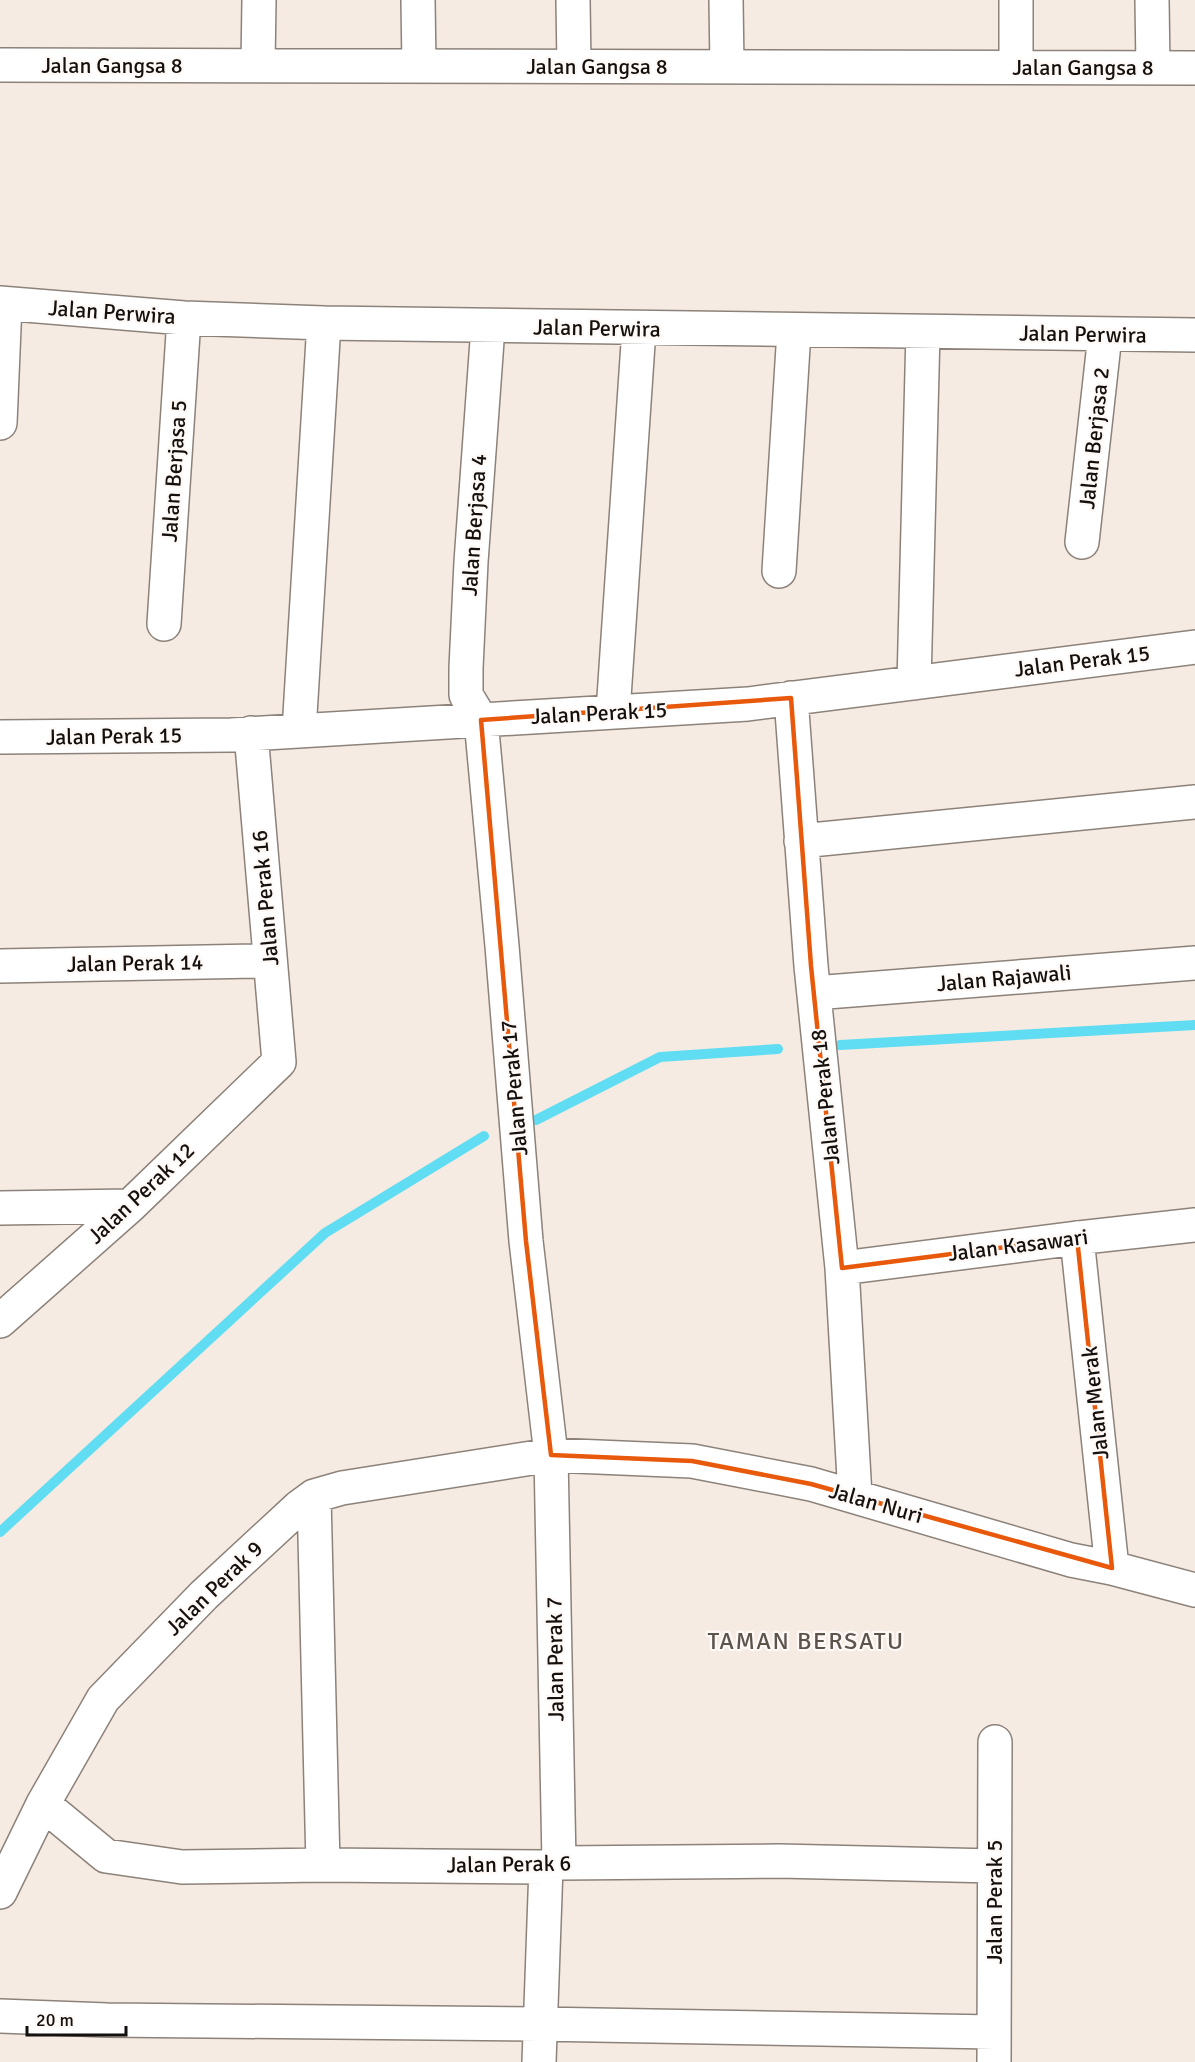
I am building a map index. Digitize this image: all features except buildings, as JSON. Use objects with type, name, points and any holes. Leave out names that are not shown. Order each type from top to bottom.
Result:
[{"type":"street","points":[[258,65],[259,0]]},
{"type":"street","points":[[418,0],[419,66]]},
{"type":"street","points":[[573,0],[574,66]]},
{"type":"street","points":[[726,0],[727,66]]},
{"type":"street","points":[[1016,0],[1016,67]]},
{"type":"street","points":[[1152,0],[1153,68]]},
{"type":"street","name":"Jalan Gangsa 8","points":[[0,64],[1195,68]]},
{"type":"street","points":[[0,423],[3,303]]},
{"type":"street","name":"Jalan Perwira","points":[[3,303],[184,318],[324,323],[1195,336]]},
{"type":"street","name":"Jalan Berjasa 5","points":[[164,624],[184,318]]},
{"type":"street","points":[[299,730],[324,323]]},
{"type":"street","name":"Jalan Berjasa 4","points":[[481,720],[466,695],[465,668],[488,327]]},
{"type":"street","points":[[613,712],[639,329]]},
{"type":"street","points":[[778,571],[794,331]]},
{"type":"street","points":[[914,682],[923,332]]},
{"type":"street","name":"Jalan Berjasa 2","points":[[1082,542],[1105,334]]},
{"type":"street","name":"Jalan Perak 15","points":[[0,737],[251,734],[748,704],[1195,646]]},
{"type":"street","name":"Jalan Perak 18","points":[[790,698],[814,993],[842,1268],[855,1496]]},
{"type":"street","name":"Jalan Perak 17","points":[[481,720],[526,1240],[551,1455]]},
{"type":"street","name":"Jalan Perak 16","points":[[251,734],[279,1062]]},
{"type":"street","points":[[801,841],[1195,802]]},
{"type":"street","name":"Jalan Perak 14","points":[[0,966],[258,961],[270,957]]},
{"type":"street","name":"Jalan Rajawali","points":[[814,993],[1195,963]]},
{"type":"street","name":"Jalan Perak 12","points":[[0,1321],[129,1206],[279,1062]]},
{"type":"street","points":[[0,1208],[129,1206]]},
{"type":"street","name":"Jalan Kasawari","points":[[842,1268],[1195,1225]]},
{"type":"street","name":"Jalan Merak","points":[[1077,1238],[1112,1568]]},
{"type":"street","name":"Jalan Nuri","points":[[551,1455],[692,1461],[811,1484],[1071,1560],[1112,1568],[1195,1590]]},
{"type":"street","name":"Jalan Perak 9","points":[[0,1892],[43,1804],[103,1699],[204,1595],[298,1507],[314,1496],[342,1488],[551,1455]]},
{"type":"street","name":"Jalan Perak 7","points":[[539,2062],[553,1865],[551,1455]]},
{"type":"street","points":[[314,1496],[323,1865]]},
{"type":"street","name":"Jalan Perak 5","points":[[994,2047],[995,1742]]},
{"type":"street","name":"Jalan Perak 6","points":[[43,1804],[106,1856],[182,1867],[779,1861],[994,1866]]},
{"type":"street","points":[[0,2016],[257,2022],[540,2024],[994,2047]]},
{"type":"highlighted area","points":[[791,698],[811,966],[842,1268],[1077,1238],[1112,1568],[811,1484],[692,1461],[551,1455],[526,1241],[481,720]]},
{"type":"waterway","points":[[840,1045],[1195,1025]]},
{"type":"waterway","points":[[536,1120],[660,1057],[778,1049]]},
{"type":"waterway","points":[[0,1532],[325,1233],[484,1136]]},
{"type":"district","name":"TAMAN BERSATU","points":[[806,1641]]}]
